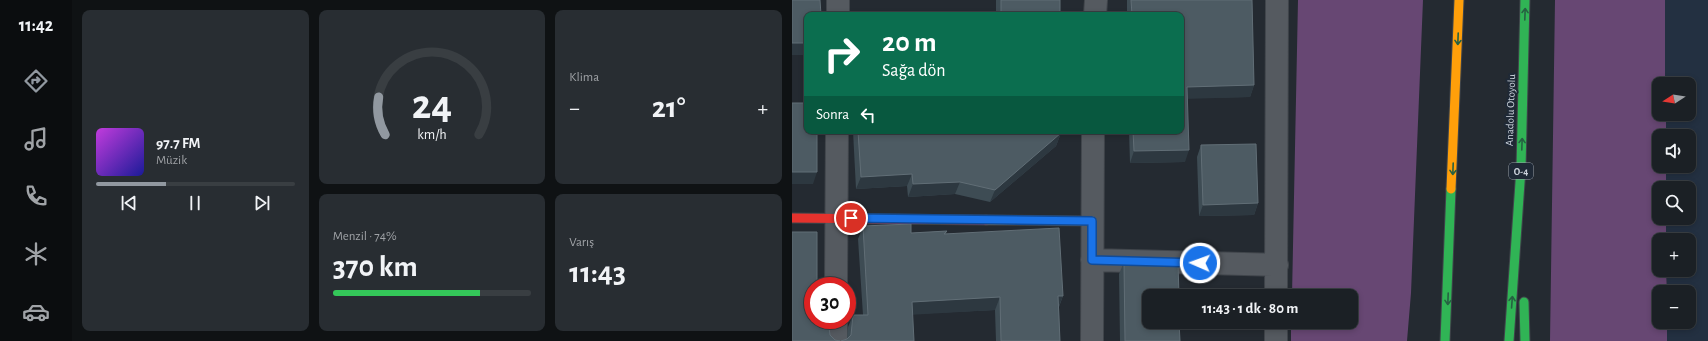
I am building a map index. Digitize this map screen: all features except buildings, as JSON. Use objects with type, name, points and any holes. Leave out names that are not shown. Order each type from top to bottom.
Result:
[{"type":"main road","points":[[1445,341],[1459,0]]},
{"type":"main road","name":"Anadolu Otoyolu","points":[[1509,341],[1521,168],[1526,0]]},
{"type":"main road","points":[[1521,168],[1524,270]]},
{"type":"main road","points":[[792,218],[1092,221]]},
{"type":"main road","points":[[1524,294],[1525,341]]},
{"type":"street","points":[[838,0],[838,12]]},
{"type":"street","points":[[1095,12],[1096,0]]},
{"type":"street","points":[[1276,289],[1277,0]]},
{"type":"street","points":[[836,277],[837,134]]},
{"type":"street","points":[[1092,341],[1093,134]]},
{"type":"street","points":[[1092,260],[1277,265]]},
{"type":"street","points":[[836,329],[836,341]]},
{"type":"street","points":[[1276,329],[1276,341]]},
{"type":"shaded area","points":[[1298,0],[1423,0],[1411,293],[1407,341],[1291,341],[1291,329],[1358,329],[1358,289],[1292,289]]},
{"type":"shaded area","points":[[1555,0],[1665,0],[1665,77],[1652,77],[1652,121],[1666,121],[1666,129],[1652,129],[1652,173],[1666,173],[1666,181],[1652,181],[1652,225],[1666,225],[1666,233],[1652,233],[1652,277],[1666,277],[1667,285],[1652,285],[1652,329],[1667,329],[1667,341],[1550,341]]},
{"type":"shaded area","points":[[1665,0],[1708,0],[1708,341],[1667,341],[1667,329],[1696,329],[1696,285],[1667,285],[1666,277],[1696,277],[1696,233],[1666,233],[1666,225],[1696,225],[1696,181],[1666,181],[1666,173],[1696,173],[1696,129],[1666,129],[1666,121],[1696,121],[1696,77],[1665,77]]},
{"type":"traffic: fast","points":[[1509,341],[1521,168],[1525,0]]},
{"type":"traffic: fast","points":[[1445,341],[1451,189]]},
{"type":"traffic: fast","points":[[1524,302],[1525,341]]},
{"type":"traffic: slow","points":[[1451,189],[1459,0]]},
{"type":"traffic: slow","points":[[986,220],[1092,221]]},
{"type":"traffic: jam","points":[[792,218],[986,220]]},
{"type":"route","points":[[851,218],[1092,221],[1092,260],[1200,263]]}]
